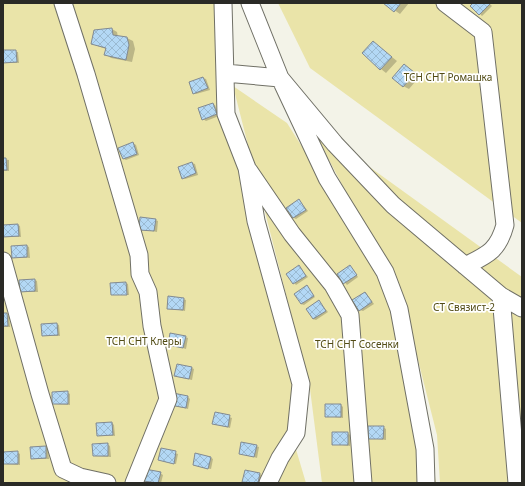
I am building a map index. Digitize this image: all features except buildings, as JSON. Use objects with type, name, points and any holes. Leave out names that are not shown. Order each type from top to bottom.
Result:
[{"type":"street","points":[[64,3],[139,255],[140,274],[148,292],[152,326],[168,399],[134,483]]},
{"type":"street","points":[[210,3],[223,11],[226,114],[247,168],[256,221],[301,384],[296,433],[280,458],[268,483]]},
{"type":"street","points":[[250,3],[280,78],[327,178],[385,272],[391,287],[399,309],[422,433],[426,483]]},
{"type":"street","points":[[445,3],[483,32],[505,225],[501,240],[488,254],[465,266]]},
{"type":"street","points":[[225,73],[280,78],[335,144],[393,205],[501,296],[522,308]]},
{"type":"street","points":[[247,168],[292,234],[333,285],[350,315],[362,483]]},
{"type":"street","points":[[3,261],[63,469],[80,477],[108,483]]},
{"type":"street","points":[[501,296],[517,483]]},
{"type":"green space","name":"ТСН СНТ Клеры","points":[[3,3],[223,3],[225,73],[300,379],[296,433],[269,483],[3,483]]},
{"type":"green space","name":"ТСН СНТ Ромашка","points":[[278,3],[522,3],[522,223],[310,68]]},
{"type":"green space","points":[[233,86],[287,123],[406,311],[403,300],[310,124],[522,277],[522,483],[440,483],[437,435],[417,356],[436,483],[322,483],[310,389]]},
{"type":"green space","points":[[295,446],[306,483],[277,483]]},
{"type":"park label","name":"СТ Связист-2","points":[[464,307]]},
{"type":"park label","name":"ТСН СНТ Сосенки","points":[[357,344]]}]
